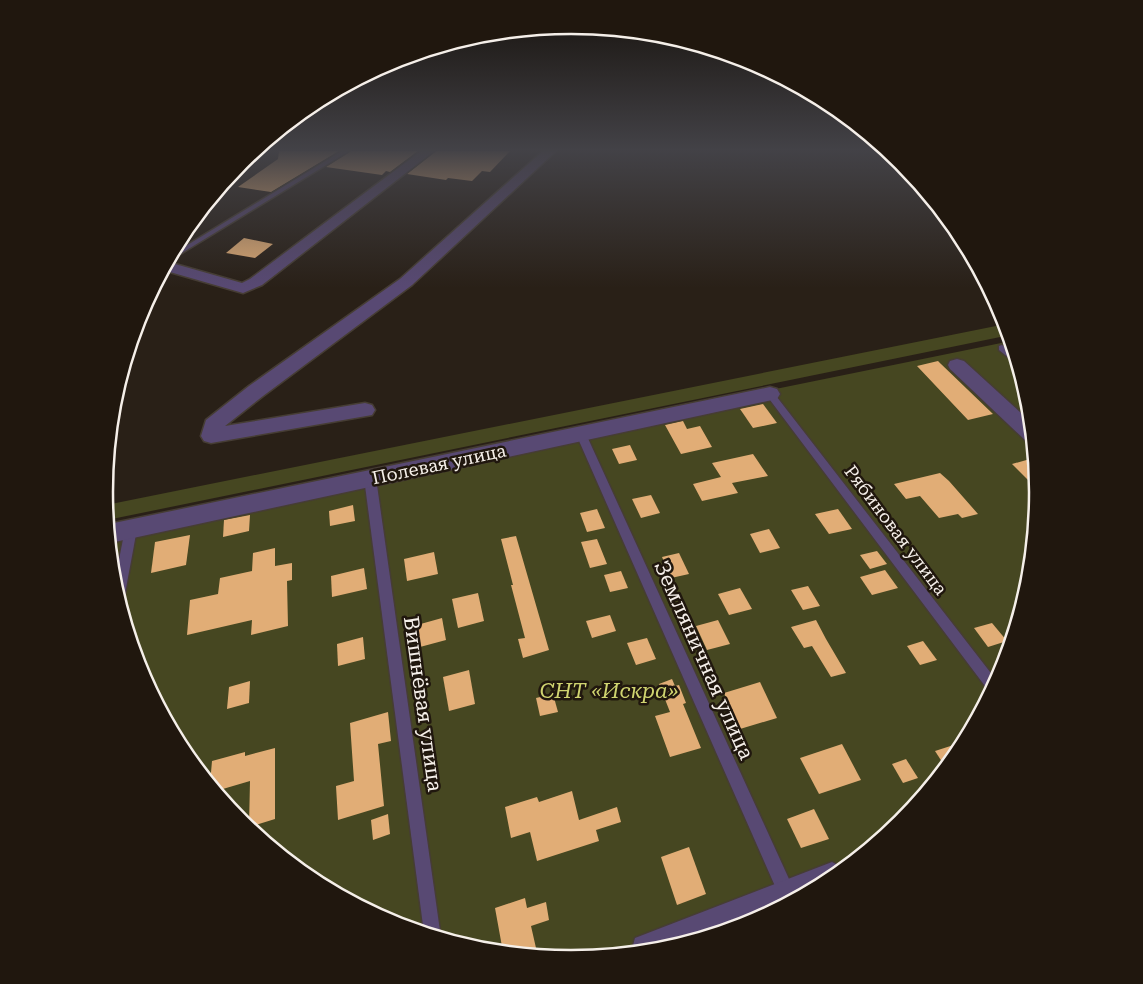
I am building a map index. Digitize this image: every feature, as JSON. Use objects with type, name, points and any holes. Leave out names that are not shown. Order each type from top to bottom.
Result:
[{"type":"street","points":[[172,268],[243,288],[256,282],[367,197]]},
{"type":"street","points":[[365,410],[211,436],[213,424],[406,282],[499,197]]},
{"type":"street","points":[[957,365],[1025,429]]},
{"type":"street","name":"Полевая улица","points":[[115,533],[770,394]]},
{"type":"street","points":[[709,929],[750,914]]},
{"type":"lane","points":[[182,252],[270,197]]},
{"type":"lane","name":"Рябиновая улица","points":[[770,394],[989,681]]},
{"type":"lane","name":"Земляничная улица","points":[[581,434],[788,896]]},
{"type":"lane","name":"Вишнёвая улица","points":[[370,478],[432,928]]},
{"type":"lane","points":[[122,579],[131,529]]},
{"type":"green space","points":[[998,326],[1002,337],[114,519],[113,504]]},
{"type":"green space","name":"СНТ «Искра»","points":[[1004,342],[1021,403],[1029,462],[1029,522],[1026,552],[1014,611],[1005,639],[995,667],[968,721],[953,747],[916,794],[874,837],[850,856],[801,889],[774,903],[719,926],[690,935],[631,946],[601,949],[542,949],[512,946],[453,935],[424,926],[369,903],[342,889],[293,856],[269,837],[247,816],[208,771],[190,747],[161,695],[148,667],[129,611],[117,552],[114,524]]},
{"type":"building","points":[[244,238],[273,244],[255,258],[226,253]]},
{"type":"building","points":[[938,361],[993,414],[968,420],[917,366]]},
{"type":"building","points":[[763,404],[777,423],[753,428],[740,409]]},
{"type":"building","points":[[683,421],[687,429],[700,426],[712,447],[681,454],[665,425]]},
{"type":"building","points":[[630,445],[637,460],[619,464],[612,449]]},
{"type":"building","points":[[753,454],[768,476],[732,483],[738,493],[702,501],[693,484],[721,477],[712,463]]},
{"type":"building","points":[[1029,459],[1030,482],[1012,464]]},
{"type":"building","points":[[940,473],[978,514],[962,518],[958,514],[939,518],[920,496],[906,499],[894,484]]},
{"type":"building","points":[[651,495],[660,513],[641,518],[632,499]]},
{"type":"building","points":[[353,505],[355,521],[330,526],[329,511]]},
{"type":"building","points":[[597,509],[605,528],[587,532],[580,513]]},
{"type":"building","points":[[838,509],[852,529],[829,534],[815,514]]},
{"type":"building","points":[[250,515],[249,531],[223,537],[224,520]]},
{"type":"building","points":[[769,529],[780,548],[760,553],[750,534]]},
{"type":"building","points":[[190,535],[186,565],[151,573],[155,542]]},
{"type":"building","points":[[516,536],[549,650],[523,658],[518,639],[525,638],[501,539]]},
{"type":"building","points":[[597,539],[607,564],[590,568],[581,542]]},
{"type":"building","points":[[275,548],[275,566],[292,563],[292,580],[287,581],[288,626],[251,635],[252,620],[187,635],[190,600],[218,594],[220,578],[252,571],[253,553]]},
{"type":"building","points":[[877,551],[887,564],[870,569],[860,555]]},
{"type":"building","points":[[434,552],[438,574],[407,581],[404,559]]},
{"type":"building","points":[[679,553],[689,574],[671,578],[662,557]]},
{"type":"building","points":[[364,568],[367,589],[332,597],[331,576]]},
{"type":"building","points":[[885,570],[898,588],[872,595],[860,577]]},
{"type":"building","points":[[621,571],[628,588],[610,592],[604,575]]},
{"type":"building","points":[[808,586],[820,606],[803,610],[791,590]]},
{"type":"building","points":[[740,588],[752,609],[729,615],[718,594]]},
{"type":"building","points":[[478,593],[484,621],[458,628],[452,599]]},
{"type":"building","points":[[610,615],[616,631],[592,638],[586,621]]},
{"type":"building","points":[[442,618],[446,640],[420,647],[417,625]]},
{"type":"building","points":[[718,620],[730,644],[707,650],[696,626]]},
{"type":"building","points":[[816,620],[846,673],[831,677],[812,646],[804,648],[791,627]]},
{"type":"building","points":[[992,623],[1005,639],[1004,642],[988,647],[974,628]]},
{"type":"building","points":[[363,637],[365,659],[338,666],[337,644]]},
{"type":"building","points":[[647,638],[656,659],[636,665],[627,643]]},
{"type":"building","points":[[923,641],[937,660],[920,665],[907,646]]},
{"type":"building","points":[[469,670],[475,704],[449,711],[443,677]]},
{"type":"building","points":[[672,679],[675,686],[679,685],[686,703],[683,704],[701,748],[670,757],[655,716],[670,712],[659,684]]},
{"type":"building","points":[[250,681],[249,703],[227,709],[229,687]]},
{"type":"building","points":[[760,682],[777,718],[740,729],[724,693]]},
{"type":"building","points":[[553,694],[558,712],[540,716],[536,698]]},
{"type":"building","points":[[388,712],[391,741],[378,744],[384,806],[338,820],[336,786],[354,781],[350,723]]},
{"type":"building","points":[[842,744],[861,780],[819,794],[800,758]]},
{"type":"building","points":[[954,745],[942,762],[935,751]]},
{"type":"building","points":[[275,748],[275,819],[256,825],[249,818],[250,781],[223,789],[211,774],[212,761],[245,752],[245,756]]},
{"type":"building","points":[[906,759],[918,778],[903,783],[892,764]]},
{"type":"building","points":[[572,791],[579,820],[617,807],[621,822],[596,830],[599,841],[537,861],[530,832],[511,838],[505,807],[537,797],[539,802]]},
{"type":"building","points":[[814,809],[829,839],[801,848],[787,819]]},
{"type":"building","points":[[388,814],[390,834],[373,840],[371,820]]},
{"type":"building","points":[[689,847],[706,894],[677,905],[661,857]]},
{"type":"building","points":[[525,898],[527,908],[546,902],[549,920],[531,926],[536,948],[502,944],[495,908]]}]
